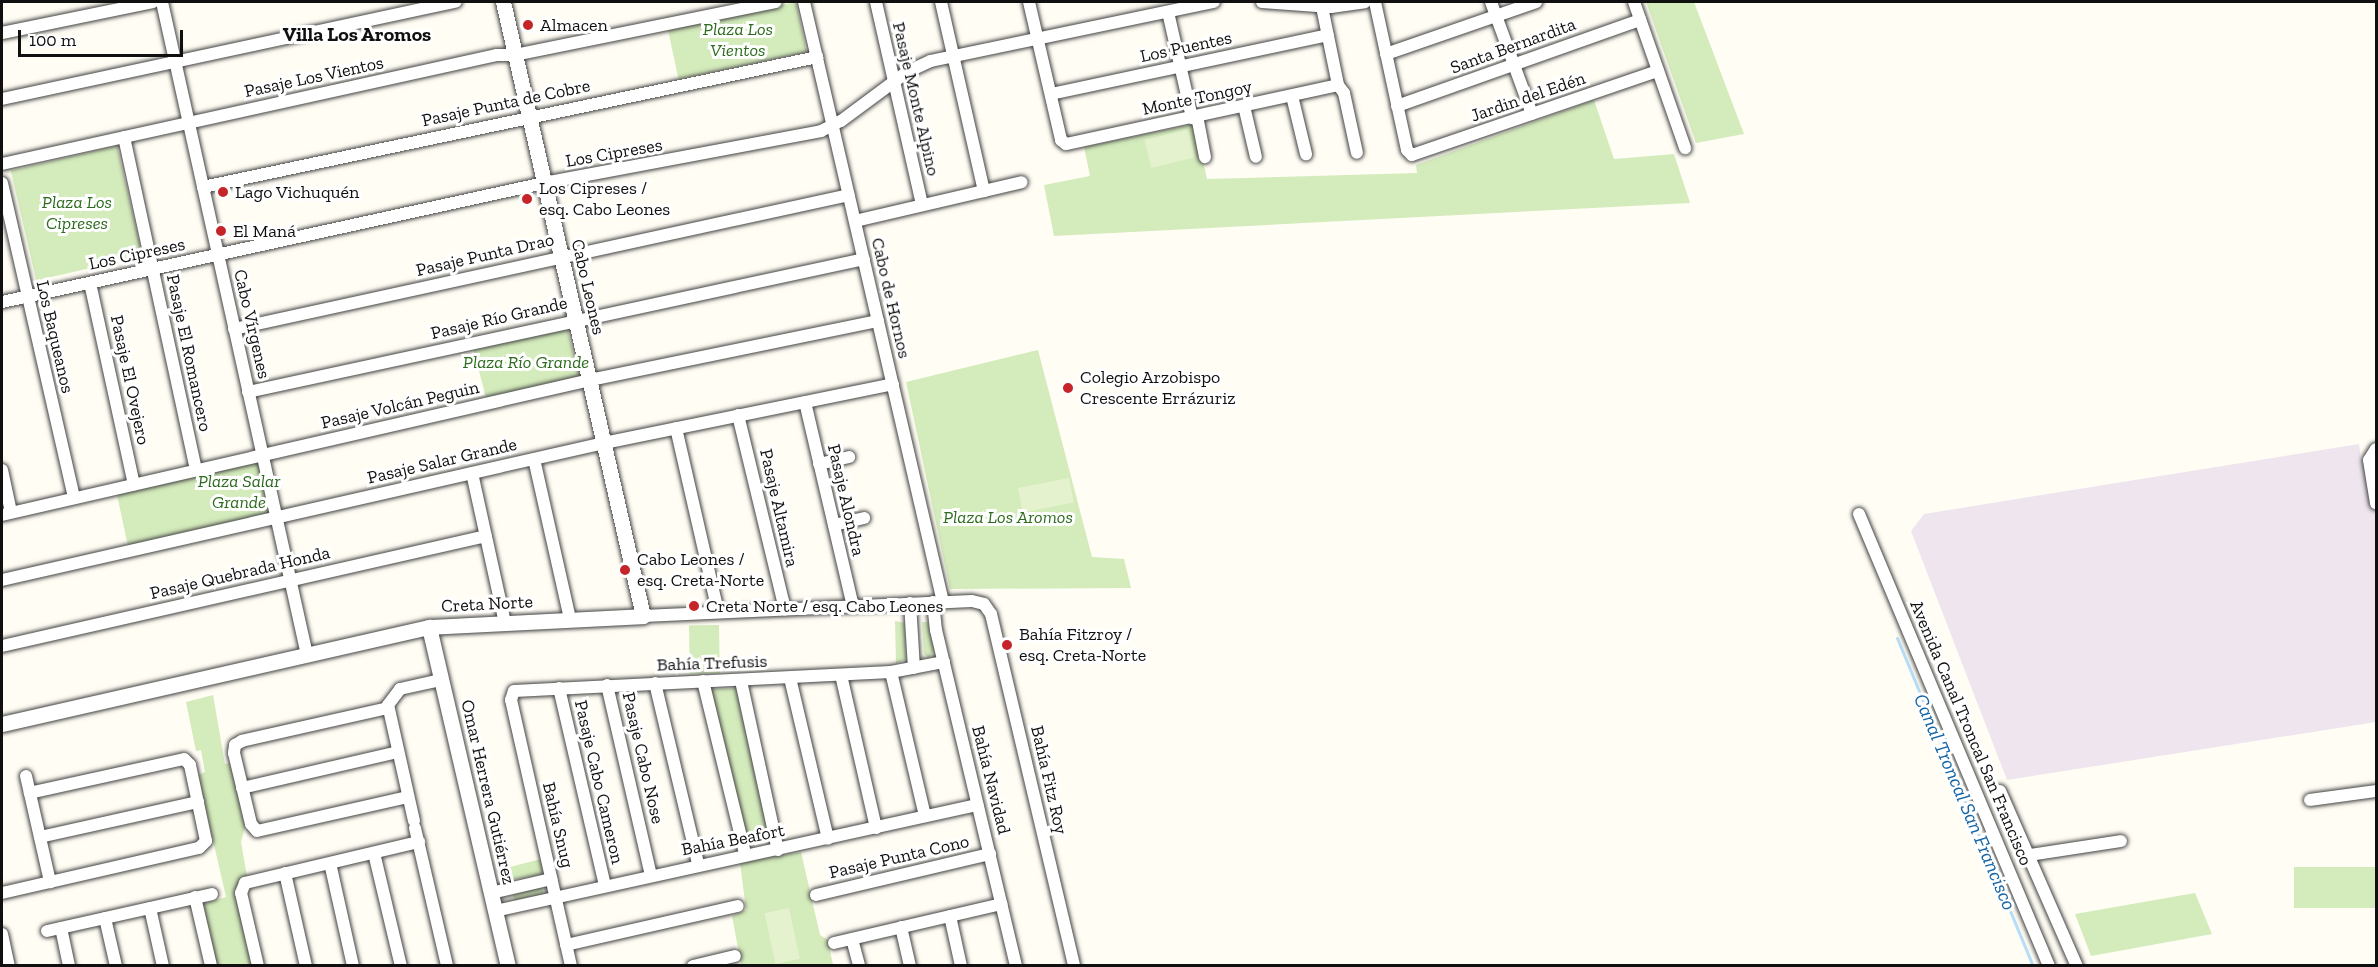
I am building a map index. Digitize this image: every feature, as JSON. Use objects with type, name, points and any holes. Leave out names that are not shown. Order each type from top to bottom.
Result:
[{"type":"street","points":[[2,33],[153,2]]},
{"type":"street","name":"Cabo Vírgenes","points":[[162,2],[307,655]]},
{"type":"street","points":[[2,99],[456,2]]},
{"type":"street","name":"Cabo Leones","points":[[503,2],[644,616]]},
{"type":"street","name":"Pasaje Los Vientos","points":[[2,164],[497,55],[515,55],[776,2]]},
{"type":"street","name":"Cabo de Hornos","points":[[804,2],[878,321],[938,602]]},
{"type":"street","name":"Pasaje Monte Alpino","points":[[876,2],[922,205]]},
{"type":"street","points":[[941,2],[984,191]]},
{"type":"street","points":[[1029,2],[1051,94]]},
{"type":"street","name":"Los Cipreses","points":[[2,302],[544,183],[676,160],[833,126],[923,63],[1215,2]]},
{"type":"street","points":[[1262,2],[1322,4],[1365,2]]},
{"type":"street","points":[[1375,2],[1397,106]]},
{"type":"street","points":[[1491,2],[1532,114]]},
{"type":"street","points":[[1386,54],[1536,2]]},
{"type":"street","points":[[1634,2],[1685,148]]},
{"type":"street","points":[[1322,4],[1338,85],[1344,93],[1357,153]]},
{"type":"street","points":[[1168,12],[1205,157]]},
{"type":"street","name":"Santa Bernardita","points":[[1397,106],[1640,20]]},
{"type":"street","name":"Los Puentes","points":[[1051,94],[1328,35]]},
{"type":"street","name":"Pasaje Punta de Cobre","points":[[203,186],[817,57]]},
{"type":"street","name":"Jardin del Edén","points":[[1397,106],[1409,154],[1658,70]]},
{"type":"street","name":"Monte Tongoy","points":[[1051,94],[1064,144],[1338,85]]},
{"type":"street","points":[[1292,96],[1306,154]]},
{"type":"street","points":[[1244,106],[1256,157]]},
{"type":"street","name":"Pasaje El Romancero","points":[[124,137],[196,470]]},
{"type":"street","points":[[855,221],[1022,182]]},
{"type":"street","name":"Los Baqueanos","points":[[2,183],[74,498]]},
{"type":"street","name":"Pasaje Punta Drao","points":[[234,329],[849,195]]},
{"type":"street","name":"Pasaje Río Grande","points":[[248,392],[864,259]]},
{"type":"street","name":"Pasaje El Ovejero","points":[[90,283],[134,484]]},
{"type":"street","name":"Pasaje Volcán Peguin","points":[[6,513],[590,381],[878,321]]},
{"type":"street","name":"Pasaje Salar Grande","points":[[2,580],[604,443],[892,384]]},
{"type":"street","name":"Pasaje Alondra","points":[[805,402],[853,606]]},
{"type":"street","name":"Pasaje Altamira","points":[[738,416],[785,609]]},
{"type":"street","points":[[676,428],[718,612]]},
{"type":"street","points":[[2374,451],[2376,503]]},
{"type":"street","points":[[819,464],[849,457]]},
{"type":"street","points":[[534,459],[570,620]]},
{"type":"street","points":[[2,470],[6,513]]},
{"type":"street","points":[[472,473],[505,622]]},
{"type":"street","name":"Avenida Canal Troncal San Francisco","points":[[1859,514],[2049,966]]},
{"type":"street","points":[[834,525],[864,518]]},
{"type":"street","name":"Pasaje Quebrada Honda","points":[[2,646],[486,536]]},
{"type":"street","name":"Creta Norte","points":[[2,724],[429,627],[910,603],[977,601],[984,604]]},
{"type":"street","name":"Bahía Navidad","points":[[938,602],[944,662],[1017,966]]},
{"type":"street","points":[[910,603],[914,668]]},
{"type":"street","name":"Bahía Fitz Roy","points":[[984,604],[991,614],[1074,966]]},
{"type":"street","name":"Omar Herrera Gutiérrez","points":[[429,627],[508,966]]},
{"type":"street","name":"Bahía Trefusis","points":[[512,693],[607,685],[741,681],[891,672],[944,662]]},
{"type":"street","points":[[891,672],[926,816]]},
{"type":"street","points":[[841,675],[876,828]]},
{"type":"street","points":[[790,678],[828,838]]},
{"type":"street","points":[[441,680],[400,689],[390,698],[388,708],[447,966]]},
{"type":"street","points":[[703,681],[745,853]]},
{"type":"street","points":[[741,681],[778,850]]},
{"type":"street","points":[[655,683],[698,864]]},
{"type":"street","name":"Pasaje Cabo Nose","points":[[607,685],[651,874]]},
{"type":"street","name":"Pasaje Cabo Cameron","points":[[559,688],[605,885]]},
{"type":"street","name":"Bahía Snug","points":[[512,693],[571,966]]},
{"type":"street","points":[[388,708],[236,743],[233,750],[251,824],[260,831],[408,797]]},
{"type":"street","points":[[242,788],[398,752]]},
{"type":"street","points":[[2,893],[202,847],[206,837],[190,765],[181,758],[30,793]]},
{"type":"street","points":[[26,776],[50,882]]},
{"type":"street","name":"Avenida Canal Troncal San Francisco","points":[[2000,791],[2077,966]]},
{"type":"street","points":[[2310,800],[2376,791]]},
{"type":"street","points":[[40,837],[198,802]]},
{"type":"street","name":"Bahía Beafort","points":[[495,911],[745,853],[778,850],[978,805]]},
{"type":"street","points":[[2030,855],[2121,841]]},
{"type":"street","points":[[258,966],[242,888],[247,882],[419,842]]},
{"type":"street","points":[[374,852],[401,966]]},
{"type":"street","name":"Pasaje Punta Cono","points":[[816,895],[990,855]]},
{"type":"street","points":[[330,863],[353,966]]},
{"type":"street","points":[[285,873],[306,966]]},
{"type":"street","points":[[491,893],[551,879]]},
{"type":"street","points":[[48,931],[212,894]]},
{"type":"street","points":[[195,897],[211,966]]},
{"type":"street","points":[[834,943],[1002,904]]},
{"type":"street","points":[[566,945],[738,906]]},
{"type":"street","points":[[150,908],[163,966]]},
{"type":"street","points":[[950,916],[961,966]]},
{"type":"street","points":[[105,918],[116,966]]},
{"type":"street","points":[[901,927],[910,966]]},
{"type":"street","points":[[61,928],[69,966]]},
{"type":"street","points":[[2,934],[9,966]]},
{"type":"street","points":[[852,939],[859,966]]},
{"type":"street","points":[[693,966],[735,956]]},
{"type":"shaded area","points":[[2359,444],[2361,459],[2376,457],[2376,722],[2007,780],[1911,531],[1924,514]]},
{"type":"green space","name":"Plaza Los Vientos","points":[[796,2],[807,52],[678,79],[668,29]]},
{"type":"green space","points":[[1646,2],[1694,2],[1744,134],[1696,143]]},
{"type":"green space","points":[[1594,100],[1614,159],[1674,154],[1690,203],[1054,236],[1044,185],[1090,176],[1084,147],[1195,124],[1207,179],[1417,173],[1416,165]]},
{"type":"green space","points":[[1188,129],[1195,157],[1151,168],[1144,140]]},
{"type":"green space","name":"Plaza Los Cipreses","points":[[117,146],[142,256],[36,281],[11,171]]},
{"type":"green space","name":"Plaza Río Grande","points":[[566,325],[580,378],[488,403],[473,350]]},
{"type":"green space","name":"Plaza Los Aromos","points":[[1038,350],[1092,557],[1124,559],[1131,588],[950,589],[906,382]]},
{"type":"green space","name":"Plaza Salar Grande","points":[[255,460],[261,462],[271,508],[268,513],[128,546],[117,495]]},
{"type":"green space","points":[[1069,478],[1074,503],[1023,512],[1018,488]]},
{"type":"green space","points":[[895,621],[905,623],[906,659],[896,664]]},
{"type":"green space","points":[[922,622],[928,622],[935,649],[929,658],[924,654]]},
{"type":"green space","points":[[719,625],[720,673],[690,674],[689,626]]},
{"type":"green space","points":[[739,688],[772,841],[747,845],[710,689]]},
{"type":"green space","points":[[213,695],[225,764],[231,763],[245,827],[241,842],[247,876],[239,882],[237,892],[254,965],[217,965],[203,904],[226,897],[198,775],[205,772],[201,750],[196,751],[186,702]]},
{"type":"green space","points":[[801,852],[820,935],[828,940],[833,965],[741,964],[732,916],[746,910],[740,862]]},
{"type":"green space","points":[[541,859],[544,870],[541,875],[504,881],[502,869]]},
{"type":"green space","points":[[2294,867],[2376,867],[2376,908],[2294,908]]},
{"type":"green space","points":[[542,887],[544,895],[515,902],[513,894]]},
{"type":"green space","points":[[2195,893],[2212,934],[2091,956],[2075,914]]},
{"type":"green space","points":[[789,908],[800,959],[775,964],[765,913]]},
{"type":"waterway","name":"Canal Troncal San Francisco","points":[[1897,638],[2033,966]]},
{"type":"place","name":"Almacen","points":[[528,25]]},
{"type":"place","name":"Lago Vichuquén","points":[[223,192]]},
{"type":"place","name":"Los Cipreses / esq. Cabo Leones","points":[[527,199]]},
{"type":"place","name":"El Maná","points":[[221,231]]},
{"type":"place","name":"Colegio Arzobispo Crescente Errázuriz","points":[[1068,388]]},
{"type":"place","name":"Cabo Leones / esq. Creta-Norte","points":[[625,570]]},
{"type":"place","name":"Creta Norte / esq. Cabo Leones","points":[[694,606]]},
{"type":"place","name":"Bahía Fitzroy / esq. Creta-Norte","points":[[1007,645]]},
{"type":"district","name":"Villa Los Aromos","points":[[357,34]]}]
